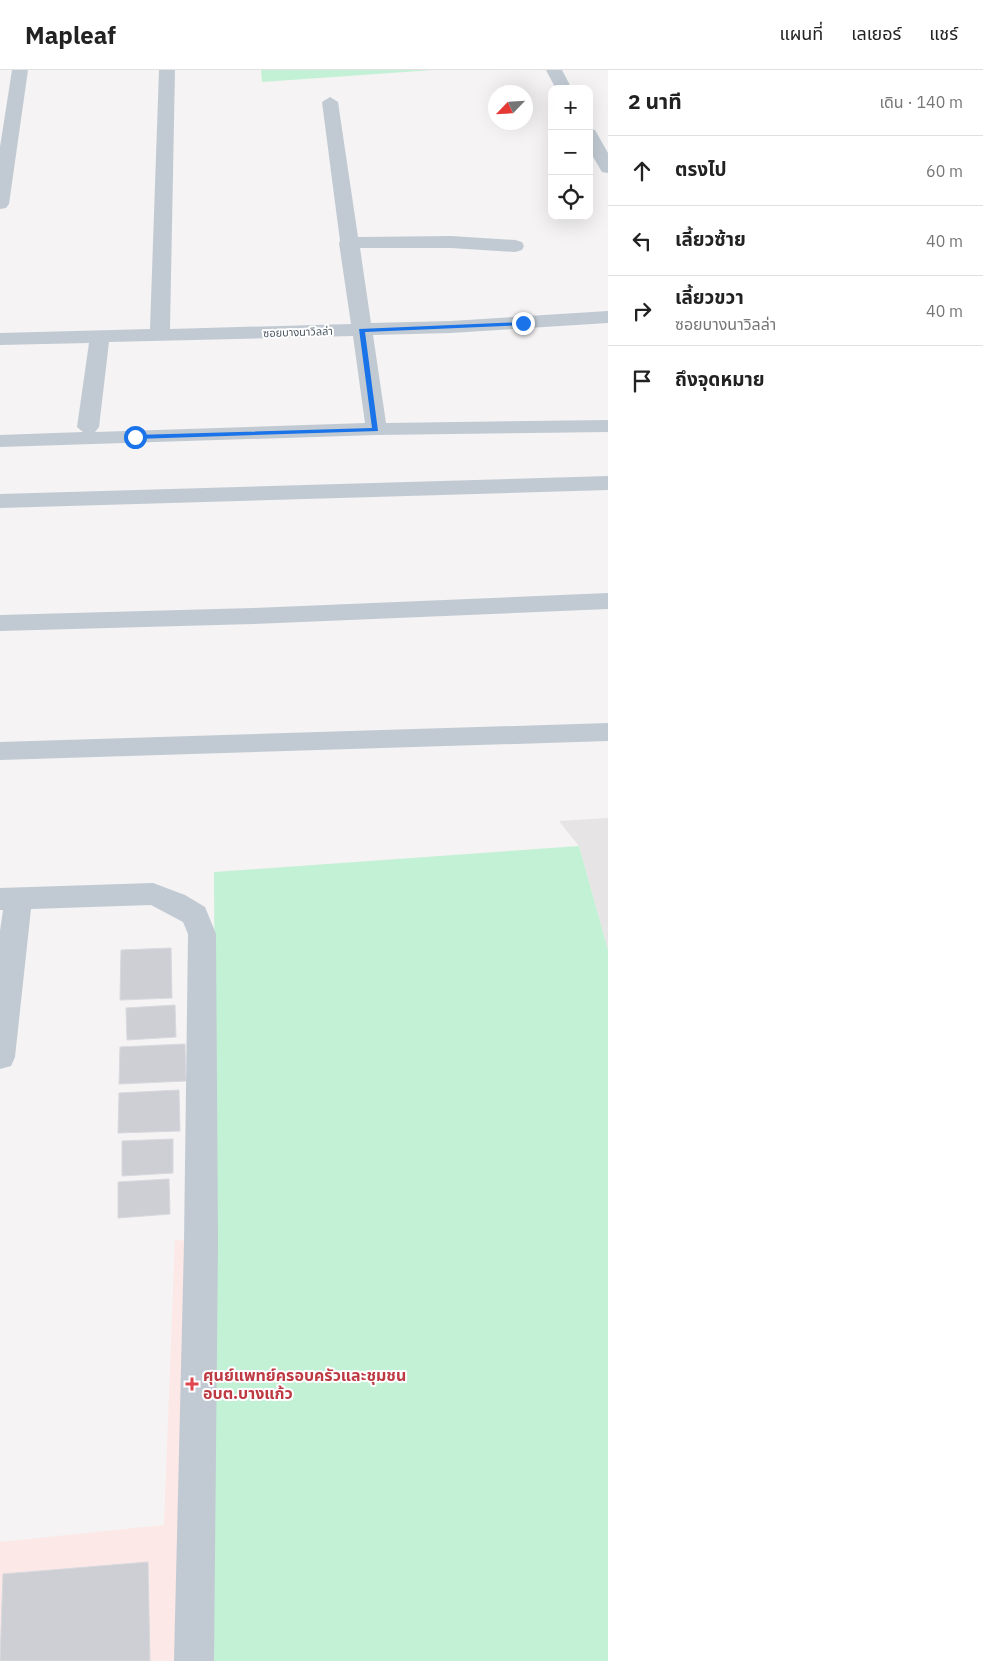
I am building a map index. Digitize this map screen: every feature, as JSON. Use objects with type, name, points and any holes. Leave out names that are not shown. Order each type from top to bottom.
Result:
[{"type":"street","points":[[0,204],[20,70]]},
{"type":"street","points":[[160,336],[167,70]]},
{"type":"street","points":[[554,70],[562,85]]},
{"type":"street","points":[[330,102],[348,243],[376,429]]},
{"type":"street","points":[[593,141],[608,168]]},
{"type":"street","points":[[348,243],[432,241],[515,246]]},
{"type":"street","name":"ซอยบางนาวิลล่า","points":[[0,339],[362,330],[602,318]]},
{"type":"street","points":[[88,427],[100,336]]},
{"type":"street","points":[[0,441],[376,429],[608,426]]},
{"type":"street","points":[[0,501],[608,483]]},
{"type":"street","points":[[0,623],[253,616],[608,601]]},
{"type":"street","points":[[0,751],[608,732]]},
{"type":"street","points":[[0,1057],[9,898],[153,894],[176,903],[195,915],[202,934],[201,1242],[194,1661]]},
{"type":"shaded area","points":[[608,818],[608,950],[579,846],[559,821]]},
{"type":"shaded area","name":"ศุนย์แพทย์ครอบครัวและชุมชน อบต.บางแก้ว","points":[[175,1240],[216,1243],[213,1661],[0,1661],[0,1542],[164,1525]]},
{"type":"green space","points":[[261,70],[433,70],[262,82]]},
{"type":"green space","points":[[579,846],[608,950],[608,1661],[213,1661],[216,1243],[214,872]]},
{"type":"building","points":[[171,948],[172,998],[120,1000],[121,950]]},
{"type":"building","points":[[175,1005],[176,1037],[127,1040],[126,1008]]},
{"type":"building","points":[[185,1044],[186,1081],[119,1084],[120,1047]]},
{"type":"building","points":[[179,1090],[180,1131],[118,1133],[119,1093]]},
{"type":"building","points":[[173,1139],[173,1173],[122,1176],[122,1141]]},
{"type":"building","points":[[169,1179],[170,1214],[118,1218],[118,1182]]},
{"type":"building","points":[[148,1562],[150,1661],[0,1661],[3,1574]]},
{"type":"place","name":"ศุนย์แพทย์ครอบครัวและชุมชน อบต.บางแก้ว","points":[[192,1384]]},
{"type":"route","points":[[135,437],[376,429],[362,330],[523,323]]}]
